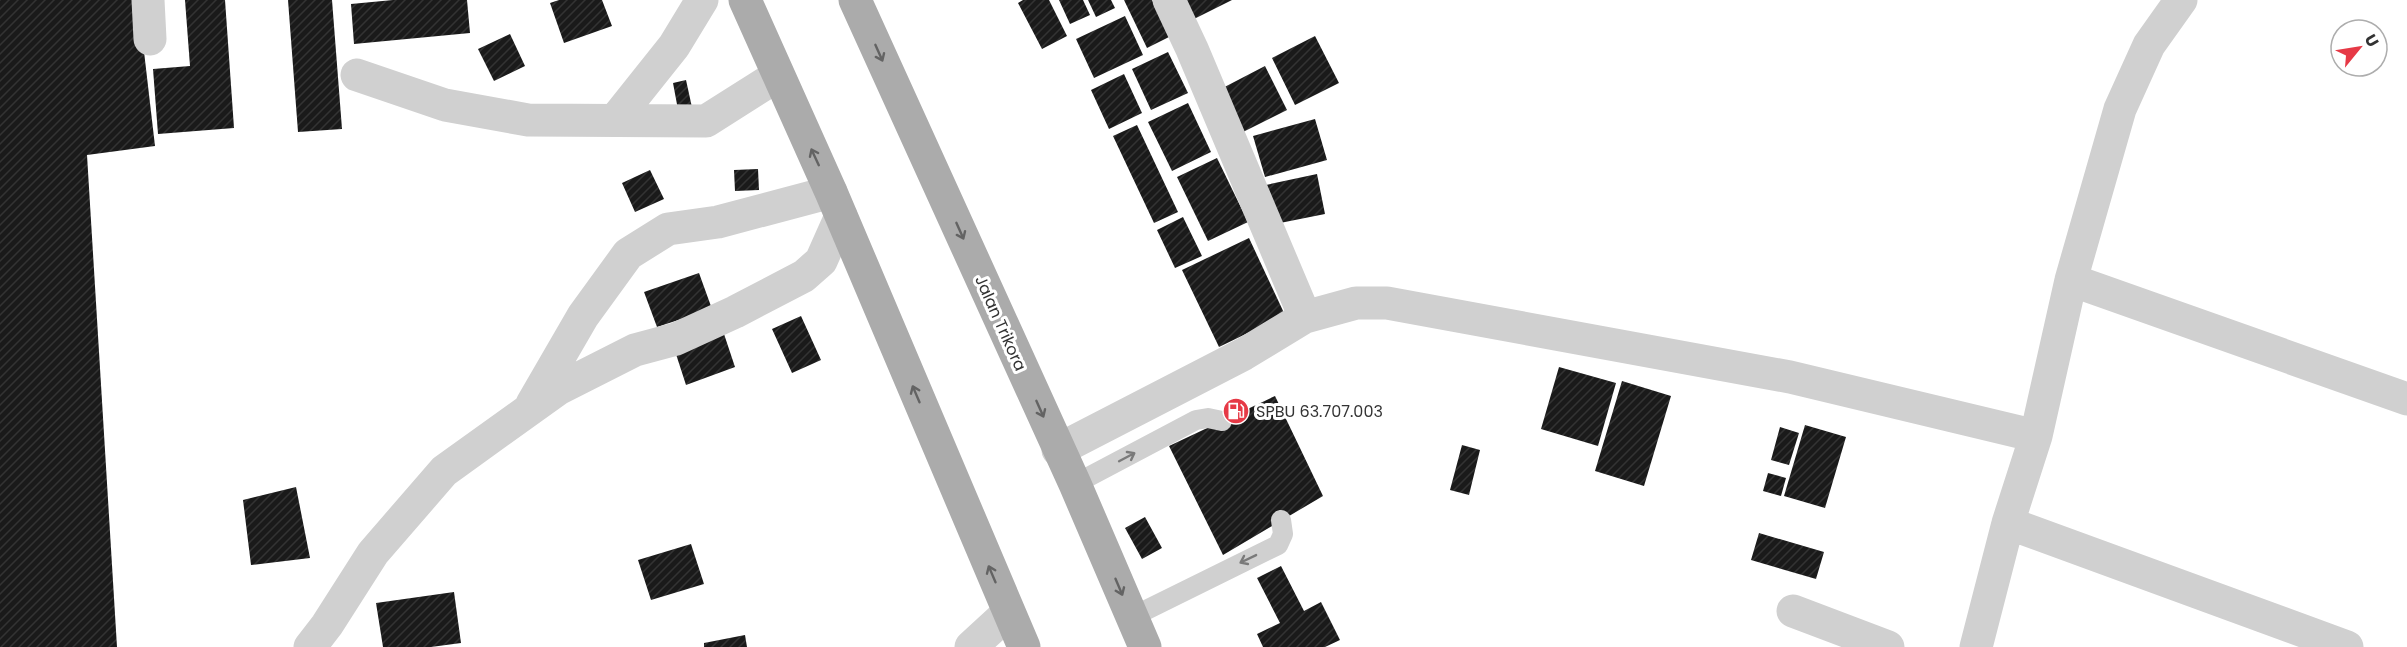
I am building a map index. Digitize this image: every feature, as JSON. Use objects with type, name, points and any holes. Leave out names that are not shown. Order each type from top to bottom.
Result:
[{"type":"main road","points":[[745,0],[836,204],[1024,647]]},
{"type":"main road","name":"Jalan Trikora","points":[[855,0],[1075,484],[1145,647]]},
{"type":"street","points":[[148,0],[150,39]]},
{"type":"street","points":[[615,120],[674,46],[702,0]]},
{"type":"street","points":[[1169,0],[1192,49],[1305,317]]},
{"type":"street","points":[[1976,647],[2008,523],[2037,436],[2071,280],[2120,109],[2149,45],[2181,0]]},
{"type":"street","points":[[357,75],[445,105],[528,120],[706,121],[777,76]]},
{"type":"street","points":[[310,647],[327,625],[373,553],[444,471],[528,411],[558,389],[634,351],[676,339],[804,276],[821,261],[836,204],[668,229],[628,254],[583,316],[528,411]]},
{"type":"street","points":[[2071,280],[2407,399]]},
{"type":"street","points":[[1058,450],[1244,354],[1305,317],[1356,303],[1387,303],[1790,377],[2037,436]]},
{"type":"street","points":[[2008,523],[2348,647]]},
{"type":"street","points":[[1794,611],[1888,647]]},
{"type":"street","points":[[971,647],[1008,613]]},
{"type":"lane","points":[[1075,484],[1196,420],[1208,418],[1222,421]]},
{"type":"lane","points":[[1132,617],[1278,545],[1283,534],[1281,520]]},
{"type":"building","points":[[0,0],[138,0],[155,146],[87,155],[117,647],[0,647]]},
{"type":"building","points":[[185,0],[225,0],[234,128],[158,134],[153,69],[190,66]]},
{"type":"building","points":[[288,0],[332,0],[342,129],[298,132]]},
{"type":"building","points":[[393,0],[467,0],[470,33],[354,44],[351,4]]},
{"type":"building","points":[[559,0],[602,0],[612,26],[564,43],[550,3]]},
{"type":"building","points":[[1023,0],[1049,0],[1067,36],[1042,49],[1018,3]]},
{"type":"building","points":[[1059,0],[1083,0],[1090,15],[1070,24]]},
{"type":"building","points":[[1088,0],[1111,0],[1115,8],[1096,17]]},
{"type":"building","points":[[1124,0],[1152,0],[1169,37],[1147,48]]},
{"type":"building","points":[[1182,0],[1232,0],[1192,20]]},
{"type":"building","points":[[1125,16],[1143,55],[1094,78],[1076,39]]},
{"type":"building","points":[[510,34],[525,66],[494,81],[478,49]]},
{"type":"building","points":[[1315,36],[1339,83],[1295,105],[1272,58]]},
{"type":"building","points":[[1168,52],[1188,93],[1151,110],[1132,69]]},
{"type":"building","points":[[1265,66],[1287,110],[1235,136],[1213,93]]},
{"type":"building","points":[[1124,74],[1142,113],[1109,129],[1091,90]]},
{"type":"building","points":[[686,80],[693,112],[679,115],[673,83]]},
{"type":"building","points":[[1188,103],[1211,152],[1172,171],[1148,122]]},
{"type":"building","points":[[1315,119],[1327,160],[1265,177],[1253,136]]},
{"type":"building","points":[[1137,125],[1178,212],[1154,223],[1113,136]]},
{"type":"building","points":[[1217,158],[1248,222],[1208,241],[1177,177]]},
{"type":"building","points":[[758,169],[759,190],[735,191],[734,170]]},
{"type":"building","points":[[650,170],[664,199],[635,212],[622,183]]},
{"type":"building","points":[[1317,174],[1325,214],[1270,225],[1261,186]]},
{"type":"building","points":[[1183,217],[1202,256],[1175,268],[1157,230]]},
{"type":"building","points":[[1249,238],[1285,315],[1219,347],[1182,270]]},
{"type":"building","points":[[699,273],[712,309],[657,327],[644,292]]},
{"type":"building","points":[[801,316],[821,360],[792,373],[772,329]]},
{"type":"building","points":[[723,331],[735,367],[686,385],[674,348]]},
{"type":"building","points":[[1559,367],[1616,383],[1598,446],[1541,429]]},
{"type":"building","points":[[1622,381],[1671,396],[1644,486],[1595,471]]},
{"type":"building","points":[[1275,396],[1323,496],[1223,555],[1169,446]]},
{"type":"building","points":[[1805,425],[1846,437],[1825,508],[1784,496]]},
{"type":"building","points":[[1780,427],[1799,433],[1789,465],[1771,460]]},
{"type":"building","points":[[1462,445],[1480,450],[1469,495],[1450,490]]},
{"type":"building","points":[[1768,473],[1786,478],[1781,496],[1763,491]]},
{"type":"building","points":[[296,487],[310,558],[251,565],[243,500]]},
{"type":"building","points":[[1145,517],[1162,548],[1142,559],[1125,528]]},
{"type":"building","points":[[1759,533],[1824,552],[1816,579],[1751,560]]},
{"type":"building","points":[[691,544],[704,584],[651,600],[638,560]]},
{"type":"building","points":[[1281,566],[1304,611],[1321,602],[1340,640],[1325,647],[1263,647],[1257,634],[1280,623],[1257,578]]},
{"type":"building","points":[[454,592],[461,643],[431,647],[383,647],[376,603]]},
{"type":"building","points":[[745,635],[747,647],[704,647],[704,643]]},
{"type":"place","name":"SPBU 63.707.003","points":[[1236,411]]}]
